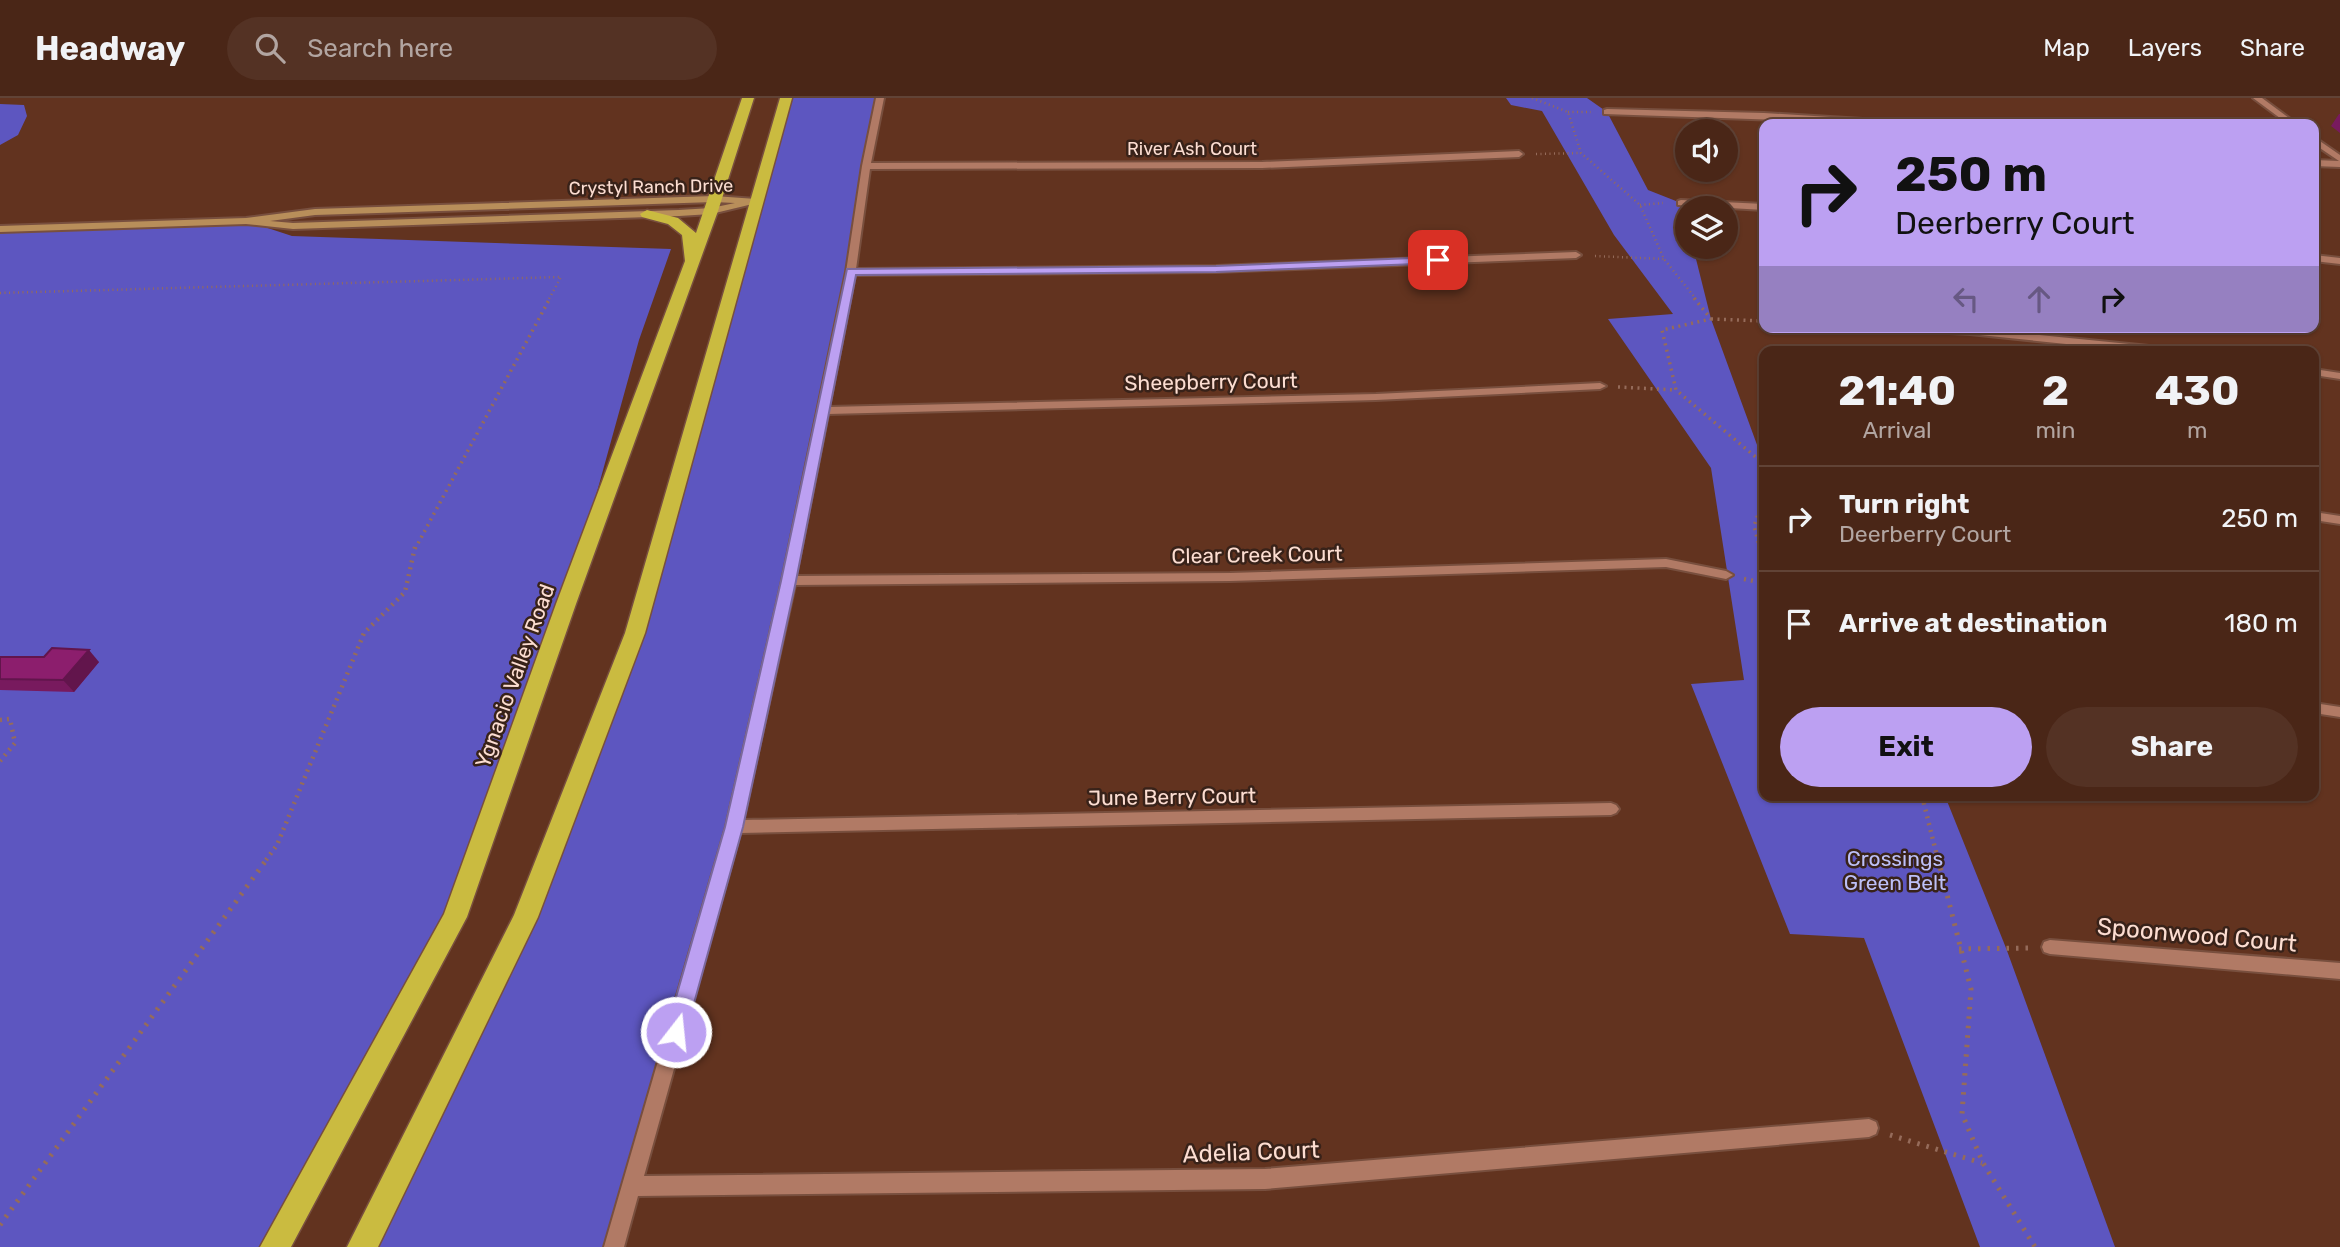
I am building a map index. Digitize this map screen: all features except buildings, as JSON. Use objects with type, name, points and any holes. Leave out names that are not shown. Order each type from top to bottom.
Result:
[{"type":"highway","name":"Ygnacio Valley Road","points":[[275,1247],[455,917],[570,591],[713,205],[748,98]]},
{"type":"highway","points":[[362,1247],[526,917],[635,633],[786,98]]},
{"type":"highway","points":[[647,214],[673,221],[689,234],[691,265]]},
{"type":"street","points":[[614,1247],[734,827],[789,581],[851,272],[866,166],[880,98]]},
{"type":"street","points":[[2257,98],[2285,119]]},
{"type":"street","points":[[1607,112],[1813,119]]},
{"type":"street","points":[[2319,144],[2340,162]]},
{"type":"street","name":"River Ash Court","points":[[866,166],[1262,165],[1519,154]]},
{"type":"street","points":[[2319,163],[2340,162]]},
{"type":"street","name":"Crystyl Ranch Drive","points":[[0,229],[246,221],[314,212],[756,202]]},
{"type":"street","name":"Crystyl Ranch Drive","points":[[246,221],[293,226],[647,214],[713,205]]},
{"type":"street","points":[[1738,206],[1759,207]]},
{"type":"street","points":[[851,272],[1216,269],[1576,255]]},
{"type":"street","points":[[2319,259],[2340,261]]},
{"type":"street","points":[[1990,333],[2119,346]]},
{"type":"street","points":[[2319,373],[2340,376]]},
{"type":"street","name":"Sheepberry Court","points":[[822,411],[1376,397],[1600,386]]},
{"type":"street","points":[[2319,517],[2340,520]]},
{"type":"street","name":"Clear Creek Court","points":[[789,581],[1230,577],[1666,563],[1726,575]]},
{"type":"street","points":[[2319,709],[2340,712]]},
{"type":"street","name":"June Berry Court","points":[[734,827],[1611,809]]},
{"type":"street","name":"Spoonwood Court","points":[[2050,947],[2340,971]]},
{"type":"street","name":"Adelia Court","points":[[633,1186],[1265,1179],[1869,1128]]},
{"type":"path","points":[[1532,98],[1568,112],[1581,153],[1640,205],[1664,259],[1711,319]]},
{"type":"path","points":[[1519,154],[1581,153]]},
{"type":"path","points":[[1576,255],[1664,259]]},
{"type":"path","points":[[0,293],[561,277],[413,552],[405,592],[365,633],[277,845],[0,1224]]},
{"type":"path","points":[[1759,321],[1711,319],[1662,330],[1676,390],[1759,460]]},
{"type":"path","points":[[1600,386],[1676,390]]},
{"type":"path","points":[[1759,512],[1754,526],[1759,545]]},
{"type":"path","points":[[0,720],[10,719],[15,743],[0,761]]},
{"type":"path","points":[[1923,801],[1971,989],[1962,1114],[1983,1163],[2035,1247]]},
{"type":"path","points":[[1959,949],[2050,947]]},
{"type":"path","points":[[1869,1128],[1983,1163]]},
{"type":"green space","points":[[786,98],[880,98],[851,272],[734,827],[614,1247],[362,1247],[526,917],[635,633]]},
{"type":"green space","name":"Crossings Green Belt","points":[[1506,98],[1587,98],[1607,112],[1648,190],[1675,201],[1675,259],[1696,259],[1711,319],[1759,450],[1759,801],[1947,801],[2006,948],[2115,1247],[1980,1247],[1864,938],[1790,934],[1691,684],[1744,680],[1711,468],[1608,319],[1673,314],[1614,235],[1542,111],[1511,105]]},
{"type":"green space","points":[[0,104],[24,105],[27,116],[18,135],[0,145]]},
{"type":"green space","points":[[246,221],[292,236],[671,249],[639,340],[566,604],[455,917],[275,1247],[0,1247],[0,229]]},
{"type":"route","points":[[676,1032],[734,827],[789,581],[851,272],[1216,269],[1438,260]]}]
